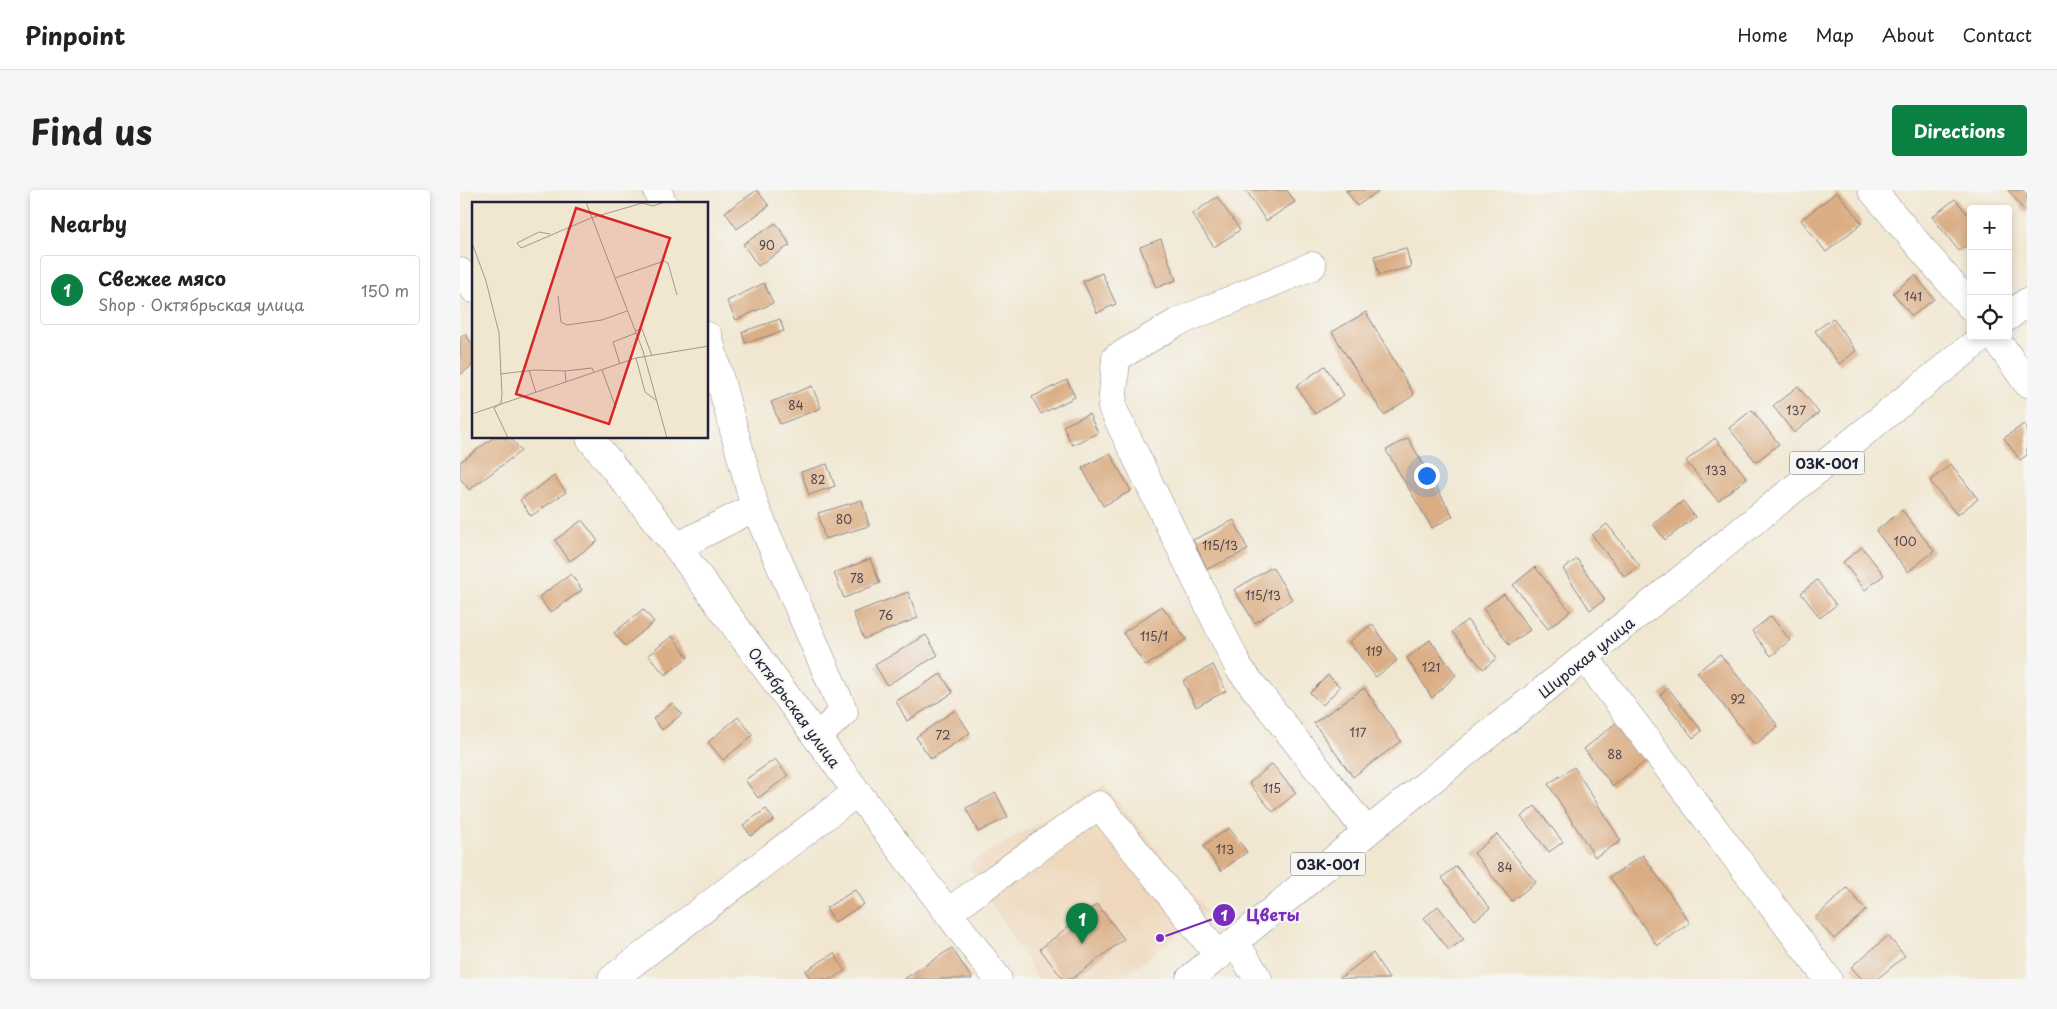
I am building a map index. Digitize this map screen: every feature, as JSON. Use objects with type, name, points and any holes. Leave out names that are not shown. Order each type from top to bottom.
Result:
[{"type":"main road","points":[[657,190],[661,202]]},
{"type":"main road","points":[[1872,190],[1967,302]]},
{"type":"main road","points":[[1312,266],[1176,322],[1116,358],[1112,407],[1239,668],[1367,832]]},
{"type":"main road","points":[[460,272],[472,287]]},
{"type":"main road","points":[[2012,314],[2027,302]]},
{"type":"main road","points":[[709,340],[754,507],[844,712],[817,737]]},
{"type":"main road","name":"Широкая улица","points":[[1190,979],[1367,832],[1979,340]]},
{"type":"main road","points":[[1997,340],[2027,383]]},
{"type":"main road","name":"Октябрьская улица","points":[[591,439],[677,547],[857,792],[998,979]]},
{"type":"main road","points":[[677,547],[754,507]]},
{"type":"main road","points":[[1585,658],[1828,979]]},
{"type":"main road","points":[[612,979],[857,792]]},
{"type":"main road","points":[[948,912],[1099,805],[1227,949],[1258,979]]},
{"type":"shaded area","points":[[1104,785],[1207,911],[1121,979],[1038,979],[968,864]]},
{"type":"building","points":[[757,190],[769,206],[737,229],[725,212]]},
{"type":"building","points":[[1246,190],[1287,190],[1295,202],[1266,221]]},
{"type":"building","points":[[1346,190],[1380,190],[1357,206]]},
{"type":"building","points":[[2008,190],[2027,190],[2027,214]]},
{"type":"building","points":[[1837,192],[1862,223],[1826,252],[1801,220]]},
{"type":"building","points":[[1217,197],[1240,230],[1214,247],[1192,214]]},
{"type":"building","points":[[1955,199],[1967,213],[1967,245],[1959,251],[1932,217]]},
{"type":"building","points":[[776,223],[790,245],[758,266],[743,244]]},
{"type":"building","points":[[1161,239],[1176,280],[1156,288],[1140,247]]},
{"type":"building","points":[[1406,248],[1411,267],[1379,275],[1374,256]]},
{"type":"building","points":[[1102,273],[1116,304],[1097,313],[1083,281]]},
{"type":"building","points":[[1915,275],[1934,299],[1912,316],[1893,293]]},
{"type":"building","points":[[764,283],[773,303],[736,320],[727,301]]},
{"type":"building","points":[[1366,312],[1414,395],[1384,415],[1332,332]]},
{"type":"building","points":[[1833,318],[1856,351],[1839,364],[1815,331]]},
{"type":"building","points":[[780,319],[784,331],[745,343],[742,332]]},
{"type":"building","points":[[465,334],[472,343],[472,366],[460,375],[460,338]]},
{"type":"building","points":[[1325,366],[1344,395],[1315,414],[1296,386]]},
{"type":"building","points":[[1067,380],[1075,397],[1041,414],[1032,397]]},
{"type":"building","points":[[812,386],[821,408],[780,424],[771,402]]},
{"type":"building","points":[[1798,386],[1819,413],[1794,433],[1773,406]]},
{"type":"building","points":[[1752,410],[1779,444],[1756,462],[1729,428]]},
{"type":"building","points":[[1089,414],[1098,433],[1072,445],[1063,426]]},
{"type":"building","points":[[2024,424],[2027,428],[2027,455],[2020,460],[2004,438]]},
{"type":"building","points":[[1408,438],[1453,516],[1432,528],[1386,450]]},
{"type":"building","points":[[1715,438],[1747,478],[1718,501],[1686,461]]},
{"type":"building","points":[[492,439],[512,439],[521,451],[469,490],[460,478],[460,462]]},
{"type":"building","points":[[1110,453],[1131,491],[1103,506],[1082,468]]},
{"type":"building","points":[[827,464],[835,486],[809,495],[801,472]]},
{"type":"building","points":[[1951,464],[1978,499],[1957,515],[1930,481]]},
{"type":"building","points":[[554,476],[566,492],[531,516],[520,500]]},
{"type":"building","points":[[862,500],[869,526],[825,539],[818,513]]},
{"type":"building","points":[[1683,501],[1695,517],[1665,540],[1653,524]]},
{"type":"building","points":[[1902,510],[1934,551],[1908,572],[1876,531]]},
{"type":"building","points":[[582,520],[598,541],[570,561],[555,540]]},
{"type":"building","points":[[1234,520],[1248,550],[1207,569],[1193,540]]},
{"type":"building","points":[[1607,524],[1640,566],[1625,577],[1592,535]]},
{"type":"building","points":[[1862,547],[1884,575],[1865,590],[1843,562]]},
{"type":"building","points":[[870,559],[880,583],[844,598],[834,573]]},
{"type":"building","points":[[1577,559],[1605,600],[1590,610],[1563,569]]},
{"type":"building","points":[[1272,567],[1292,599],[1255,623],[1234,590]]},
{"type":"building","points":[[1535,567],[1570,611],[1548,629],[1513,585]]},
{"type":"building","points":[[571,574],[582,590],[550,613],[539,597]]},
{"type":"building","points":[[1817,580],[1836,605],[1820,618],[1801,593]]},
{"type":"building","points":[[908,592],[918,618],[864,639],[853,613]]},
{"type":"building","points":[[1504,594],[1530,630],[1509,645],[1483,608]]},
{"type":"building","points":[[1162,606],[1186,639],[1146,666],[1123,633]]},
{"type":"building","points":[[643,609],[654,622],[625,646],[614,633]]},
{"type":"building","points":[[1771,616],[1790,640],[1771,656],[1752,631]]},
{"type":"building","points":[[1467,620],[1497,658],[1483,669],[1452,632]]},
{"type":"building","points":[[1372,624],[1397,661],[1376,677],[1349,642]]},
{"type":"building","points":[[926,635],[938,655],[887,685],[875,665]]},
{"type":"building","points":[[672,636],[688,657],[665,675],[648,655]]},
{"type":"building","points":[[1430,640],[1456,675],[1432,698],[1407,658]]},
{"type":"building","points":[[1720,654],[1778,726],[1755,745],[1697,672]]},
{"type":"building","points":[[1213,665],[1226,691],[1196,707],[1183,681]]},
{"type":"building","points":[[941,674],[953,693],[907,721],[896,701]]},
{"type":"building","points":[[1328,675],[1340,687],[1323,705],[1310,693]]},
{"type":"building","points":[[1364,688],[1401,741],[1353,777],[1314,723]]},
{"type":"building","points":[[1668,688],[1702,731],[1693,738],[1660,695]]},
{"type":"building","points":[[672,703],[682,714],[662,730],[653,719]]},
{"type":"building","points":[[955,710],[970,733],[931,759],[916,737]]},
{"type":"building","points":[[738,717],[753,735],[723,760],[708,742]]},
{"type":"building","points":[[1617,722],[1647,760],[1613,786],[1584,749]]},
{"type":"building","points":[[775,759],[788,776],[758,798],[745,780]]},
{"type":"building","points":[[1272,764],[1296,793],[1273,812],[1249,783]]},
{"type":"building","points":[[1574,767],[1621,841],[1595,857],[1548,784]]},
{"type":"building","points":[[996,793],[1008,817],[978,832],[966,808]]},
{"type":"building","points":[[1535,806],[1563,842],[1549,852],[1521,817]]},
{"type":"building","points":[[766,809],[774,820],[751,836],[743,825]]},
{"type":"building","points":[[1229,828],[1247,852],[1221,871],[1203,846]]},
{"type":"building","points":[[1497,834],[1536,882],[1512,901],[1474,853]]},
{"type":"building","points":[[1643,855],[1690,923],[1657,946],[1610,877]]},
{"type":"building","points":[[1456,866],[1490,908],[1475,920],[1442,878]]},
{"type":"building","points":[[1847,888],[1866,910],[1834,939],[1815,918]]},
{"type":"building","points":[[855,890],[864,904],[835,922],[826,908]]},
{"type":"building","points":[[1097,904],[1124,939],[1072,979],[1063,979],[1040,949]]},
{"type":"building","points":[[1438,906],[1464,939],[1449,950],[1424,918]]},
{"type":"building","points":[[1888,936],[1905,956],[1877,979],[1862,979],[1851,967]]},
{"type":"building","points":[[952,948],[972,979],[904,979]]},
{"type":"building","points":[[834,953],[845,971],[832,979],[811,979],[805,971]]},
{"type":"building","points":[[1373,953],[1389,979],[1339,979]]},
{"type":"place","name":"Цветы","points":[[1160,938]]},
{"type":"place","name":"Свежее мясо","points":[[1082,944]]}]
